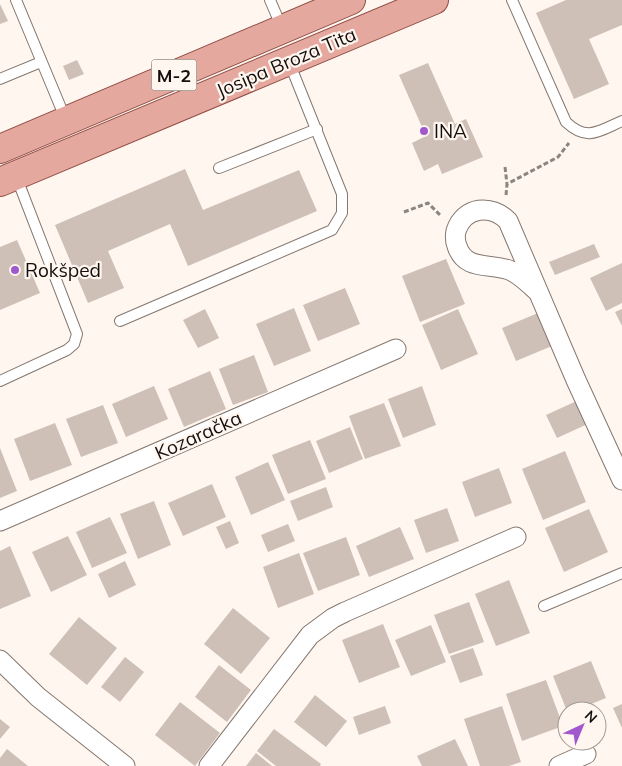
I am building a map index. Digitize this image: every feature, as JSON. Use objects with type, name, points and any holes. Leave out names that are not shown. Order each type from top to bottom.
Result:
[{"type":"main road","name":"Josipa Broza Tita","points":[[0,149],[351,0]]},
{"type":"main road","name":"Josipa Broza Tita","points":[[8,179],[434,0]]},
{"type":"street","points":[[537,291],[512,271],[480,267],[465,260],[459,252],[456,242],[456,232],[459,224],[472,212],[486,209],[503,216],[513,230],[537,291],[622,480]]},
{"type":"street","name":"Kozaračka","points":[[0,521],[396,349]]},
{"type":"street","points":[[209,766],[300,647],[322,625],[345,612],[516,537]]},
{"type":"street","points":[[0,660],[38,697],[125,766]]},
{"type":"street","points":[[559,766],[586,754]]},
{"type":"lane","points":[[16,0],[66,121]]},
{"type":"lane","points":[[270,0],[283,29]]},
{"type":"lane","points":[[512,0],[566,122],[577,133],[591,134],[622,121]]},
{"type":"lane","points":[[120,321],[332,230],[342,213],[342,194],[288,61]]},
{"type":"lane","points":[[0,79],[41,62]]},
{"type":"lane","points":[[219,168],[317,129]]},
{"type":"lane","points":[[0,381],[62,354],[74,344],[77,334],[8,179]]},
{"type":"lane","points":[[544,606],[622,573]]},
{"type":"path","points":[[507,184],[558,157],[577,133]]},
{"type":"path","points":[[503,216],[507,184],[505,167]]},
{"type":"path","points":[[404,212],[428,203],[456,232]]},
{"type":"building","points":[[566,0],[622,0],[622,25],[589,39],[609,84],[574,99],[536,13]]},
{"type":"building","points":[[0,4],[8,21],[0,24]]},
{"type":"building","points":[[77,60],[84,74],[69,80],[63,66]]},
{"type":"building","points":[[428,63],[455,124],[466,119],[483,157],[442,174],[438,164],[424,171],[412,143],[426,136],[399,75]]},
{"type":"building","points":[[185,169],[203,210],[299,170],[317,211],[188,266],[170,224],[108,251],[124,288],[88,303],[55,225]]},
{"type":"building","name":"Rokšped","points":[[17,240],[40,293],[0,310],[0,247]]},
{"type":"building","points":[[594,244],[600,257],[555,275],[549,262]]},
{"type":"building","points":[[446,259],[465,304],[420,322],[402,276]]},
{"type":"building","points":[[622,263],[622,303],[606,311],[590,278]]},
{"type":"building","points":[[345,288],[360,324],[318,341],[303,305]]},
{"type":"building","points":[[294,308],[311,351],[274,366],[256,324]]},
{"type":"building","points":[[205,309],[219,338],[198,348],[183,320]]},
{"type":"building","points":[[458,309],[478,354],[441,370],[422,325]]},
{"type":"building","points":[[622,309],[622,326],[615,312]]},
{"type":"building","points":[[538,313],[552,346],[516,361],[502,328]]},
{"type":"building","points":[[254,355],[268,392],[233,405],[219,369]]},
{"type":"building","points":[[210,371],[226,409],[184,427],[168,389]]},
{"type":"building","points":[[154,386],[168,419],[126,437],[112,404]]},
{"type":"building","points":[[422,386],[436,425],[403,438],[388,399]]},
{"type":"building","points":[[581,399],[592,422],[557,438],[546,415]]},
{"type":"building","points":[[384,403],[401,446],[365,459],[349,416]]},
{"type":"building","points":[[103,405],[118,443],[81,457],[66,419]]},
{"type":"building","points":[[55,423],[72,465],[30,481],[14,439]]},
{"type":"building","points":[[350,427],[363,459],[329,473],[316,441]]},
{"type":"building","points":[[310,440],[326,479],[288,494],[272,455]]},
{"type":"building","points":[[0,448],[17,491],[0,498]]},
{"type":"building","points":[[565,451],[586,502],[543,520],[522,469]]},
{"type":"building","points":[[268,462],[285,500],[251,515],[235,477]]},
{"type":"building","points":[[499,468],[512,503],[475,517],[462,482]]},
{"type":"building","points":[[212,484],[226,517],[183,536],[168,503]]},
{"type":"building","points":[[326,487],[333,507],[298,521],[290,501]]},
{"type":"building","points":[[154,501],[171,545],[138,559],[120,514]]},
{"type":"building","points":[[447,508],[459,541],[426,553],[414,520]]},
{"type":"building","points":[[589,509],[608,552],[564,572],[545,528]]},
{"type":"building","points":[[110,517],[127,553],[92,568],[76,532]]},
{"type":"building","points":[[230,521],[239,543],[226,549],[216,527]]},
{"type":"building","points":[[288,524],[295,541],[268,552],[261,535]]},
{"type":"building","points":[[400,527],[414,559],[369,577],[356,546]]},
{"type":"building","points":[[68,536],[87,575],[51,592],[32,552]]},
{"type":"building","points":[[346,537],[360,575],[318,591],[303,553]]},
{"type":"building","points":[[10,546],[31,596],[0,609],[0,551]]},
{"type":"building","points":[[299,553],[314,594],[278,608],[263,567]]},
{"type":"building","points":[[125,561],[136,585],[109,598],[98,574]]},
{"type":"building","points":[[509,580],[530,633],[496,646],[475,594]]},
{"type":"building","points":[[469,602],[484,642],[449,654],[434,615]]},
{"type":"building","points":[[233,608],[270,638],[241,674],[204,644]]},
{"type":"building","points":[[79,617],[117,648],[87,685],[49,654]]},
{"type":"building","points":[[383,624],[400,667],[359,683],[342,640]]},
{"type":"building","points":[[431,625],[446,662],[411,676],[395,640]]},
{"type":"building","points":[[473,648],[483,675],[460,683],[450,656]]},
{"type":"building","points":[[125,657],[144,672],[120,702],[101,687]]},
{"type":"building","points":[[591,661],[606,698],[599,701],[563,701],[553,676]]},
{"type":"building","points":[[219,665],[251,690],[227,722],[195,697]]},
{"type":"building","points":[[546,680],[557,710],[557,728],[522,741],[506,694]]},
{"type":"building","points":[[315,695],[347,721],[326,747],[294,722]]},
{"type":"building","points":[[180,702],[220,733],[195,766],[155,735]]},
{"type":"building","points":[[622,704],[622,728],[613,708]]},
{"type":"building","points":[[385,706],[391,723],[359,735],[353,717]]},
{"type":"building","points":[[502,706],[521,762],[509,766],[480,766],[464,719]]},
{"type":"building","points":[[0,719],[10,727],[0,739]]},
{"type":"building","points":[[274,729],[321,764],[320,766],[276,766],[257,751]]},
{"type":"building","points":[[455,739],[468,766],[422,766],[417,756]]},
{"type":"building","points":[[7,749],[28,766],[0,766],[0,758]]},
{"type":"building","points":[[256,753],[272,766],[246,766]]},
{"type":"place","name":"INA","points":[[424,131]]},
{"type":"place","name":"Rokšped","points":[[15,270]]}]
